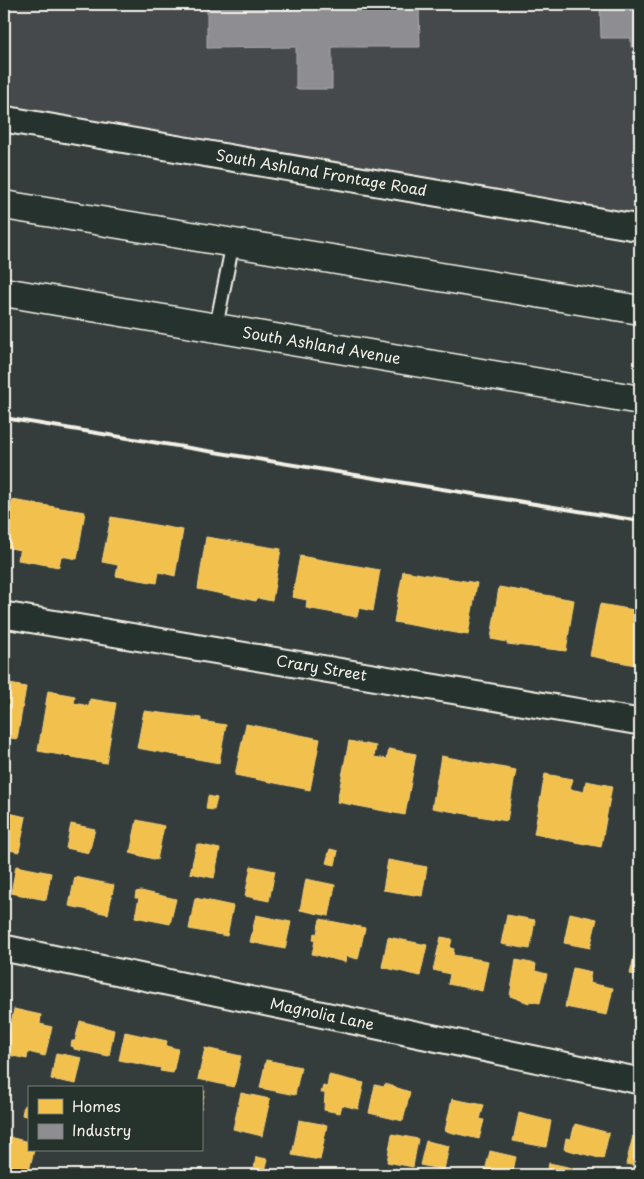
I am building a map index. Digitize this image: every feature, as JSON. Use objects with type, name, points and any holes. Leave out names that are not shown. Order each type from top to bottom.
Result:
[{"type":"main road","points":[[7,206],[640,310]]},
{"type":"main road","name":"South Ashland Avenue","points":[[4,292],[640,400]]},
{"type":"street","name":"South Ashland Frontage Road","points":[[4,119],[640,228]]},
{"type":"street","name":"Crary Street","points":[[4,615],[640,722]]},
{"type":"street","name":"Magnolia Lane","points":[[4,948],[640,1081]]},
{"type":"lane","points":[[216,327],[233,242]]},
{"type":"shaded area","points":[[4,4],[640,4],[640,228],[4,119]]},
{"type":"building: Homes","points":[[12,500],[85,512],[77,559],[61,556],[59,567],[18,560],[20,550],[5,547]]},
{"type":"building: Homes","points":[[111,517],[183,530],[175,576],[159,572],[157,583],[116,576],[118,565],[102,562]]},
{"type":"building: Homes","points":[[206,537],[281,549],[272,601],[257,598],[256,601],[198,589]]},
{"type":"building: Homes","points":[[300,556],[380,570],[373,611],[359,608],[357,617],[306,608],[307,600],[292,597]]},
{"type":"building: Homes","points":[[403,571],[477,583],[468,635],[394,622]]},
{"type":"building: Homes","points":[[499,587],[574,600],[566,651],[507,644],[507,642],[491,639]]},
{"type":"building: Homes","points":[[600,604],[640,611],[640,666],[590,656]]},
{"type":"building: Homes","points":[[4,683],[26,687],[17,739],[4,737]]},
{"type":"building: Homes","points":[[48,691],[75,696],[74,703],[89,706],[90,699],[116,703],[106,763],[38,751]]},
{"type":"building: Homes","points":[[144,711],[201,718],[201,721],[226,725],[219,763],[137,748]]},
{"type":"building: Homes","points":[[246,724],[320,739],[310,790],[235,775]]},
{"type":"building: Homes","points":[[349,741],[376,746],[374,757],[387,759],[389,749],[416,754],[405,815],[337,802]]},
{"type":"building: Homes","points":[[441,756],[516,770],[507,821],[432,808]]},
{"type":"building: Homes","points":[[545,774],[573,779],[570,789],[584,792],[586,781],[612,786],[601,847],[534,834]]},
{"type":"building: Homes","points":[[208,796],[217,798],[214,810],[206,809]]},
{"type":"building: Homes","points":[[9,813],[26,817],[19,852],[4,849]]},
{"type":"building: Homes","points":[[137,820],[164,826],[157,860],[130,853]]},
{"type":"building: Homes","points":[[71,824],[95,829],[89,853],[66,848]]},
{"type":"building: Homes","points":[[197,844],[220,849],[214,878],[190,873]]},
{"type":"building: Homes","points":[[330,849],[338,851],[335,865],[326,863]]},
{"type":"building: Homes","points":[[388,860],[427,867],[422,896],[383,890]]},
{"type":"building: Homes","points":[[16,866],[51,873],[46,900],[11,893]]},
{"type":"building: Homes","points":[[251,866],[275,871],[269,901],[245,896]]},
{"type":"building: Homes","points":[[75,877],[114,885],[108,914],[69,906]]},
{"type":"building: Homes","points":[[306,879],[335,885],[329,916],[300,910]]},
{"type":"building: Homes","points":[[141,891],[176,899],[170,924],[135,917],[139,898],[135,898],[136,892]]},
{"type":"building: Homes","points":[[195,898],[233,906],[227,936],[189,929]]},
{"type":"building: Homes","points":[[570,913],[597,919],[590,948],[564,943]]},
{"type":"building: Homes","points":[[256,915],[291,922],[285,949],[250,942]]},
{"type":"building: Homes","points":[[507,915],[535,920],[530,949],[501,944]]},
{"type":"building: Homes","points":[[320,919],[365,928],[358,959],[346,956],[345,962],[312,954],[315,941],[313,940],[314,933],[317,934]]},
{"type":"building: Homes","points":[[388,937],[427,945],[420,976],[382,967]]},
{"type":"building: Homes","points":[[441,937],[452,939],[450,948],[454,949],[453,955],[488,961],[482,991],[448,984],[450,974],[433,970]]},
{"type":"building: Homes","points":[[638,940],[640,941],[640,976],[630,974]]},
{"type":"building: Homes","points":[[516,960],[536,964],[535,971],[547,974],[540,1003],[529,1001],[529,1003],[510,996]]},
{"type":"building: Homes","points":[[573,968],[591,972],[589,983],[613,988],[607,1015],[565,1007]]},
{"type":"building: Homes","points":[[640,995],[640,1022],[635,1021],[637,1010],[634,1009]]},
{"type":"building: Homes","points":[[14,1009],[41,1015],[40,1024],[52,1027],[45,1056],[28,1052],[27,1059],[4,1054]]},
{"type":"building: Homes","points":[[80,1021],[114,1030],[109,1056],[74,1049],[71,1046],[72,1041],[75,1041]]},
{"type":"building: Homes","points":[[125,1032],[167,1041],[166,1046],[178,1049],[173,1073],[160,1071],[161,1068],[119,1060]]},
{"type":"building: Homes","points":[[205,1048],[241,1056],[234,1087],[198,1079]]},
{"type":"building: Homes","points":[[56,1053],[82,1058],[76,1084],[51,1079]]},
{"type":"building: Homes","points":[[266,1060],[301,1067],[295,1095],[260,1088]]},
{"type":"building: Homes","points":[[329,1075],[364,1083],[358,1109],[342,1105],[340,1113],[324,1110],[325,1093],[321,1093],[323,1086],[327,1087]]},
{"type":"building: Homes","points":[[385,1084],[410,1092],[403,1121],[369,1113],[375,1085],[384,1087]]},
{"type":"building: Homes","points":[[202,1091],[205,1091],[202,1104]]},
{"type":"building: Homes","points":[[241,1093],[270,1099],[262,1136],[233,1129]]},
{"type":"building: Homes","points":[[452,1099],[484,1105],[480,1119],[484,1120],[479,1139],[445,1131]]},
{"type":"building: Homes","points":[[24,1105],[28,1106],[28,1117],[22,1115]]},
{"type":"building: Homes","points":[[519,1113],[551,1121],[546,1147],[513,1141]]},
{"type":"building: Homes","points":[[299,1120],[327,1125],[320,1160],[292,1155]]},
{"type":"building: Homes","points":[[575,1124],[609,1133],[603,1159],[564,1149],[566,1138],[571,1139]]},
{"type":"building: Homes","points":[[392,1134],[418,1139],[413,1167],[387,1162]]},
{"type":"building: Homes","points":[[633,1136],[640,1138],[640,1167],[626,1164]]},
{"type":"building: Homes","points":[[9,1137],[28,1142],[28,1152],[34,1152],[28,1175],[4,1171],[4,1159]]},
{"type":"building: Homes","points":[[426,1141],[449,1146],[444,1170],[420,1165]]},
{"type":"building: Homes","points":[[490,1151],[516,1157],[512,1175],[484,1175]]},
{"type":"building: Homes","points":[[256,1157],[268,1159],[265,1171],[254,1169]]},
{"type":"building: Homes","points":[[549,1163],[573,1168],[572,1175],[547,1175]]},
{"type":"building: Homes","points":[[136,1168],[167,1175],[134,1175]]},
{"type":"building: Industry","points":[[207,4],[419,4],[420,47],[332,47],[332,89],[296,89],[296,47],[207,48]]},
{"type":"building: Industry","points":[[600,4],[640,4],[640,47],[631,47],[631,38],[601,38]]},
{"type":"railway","points":[[4,418],[640,521]]}]
